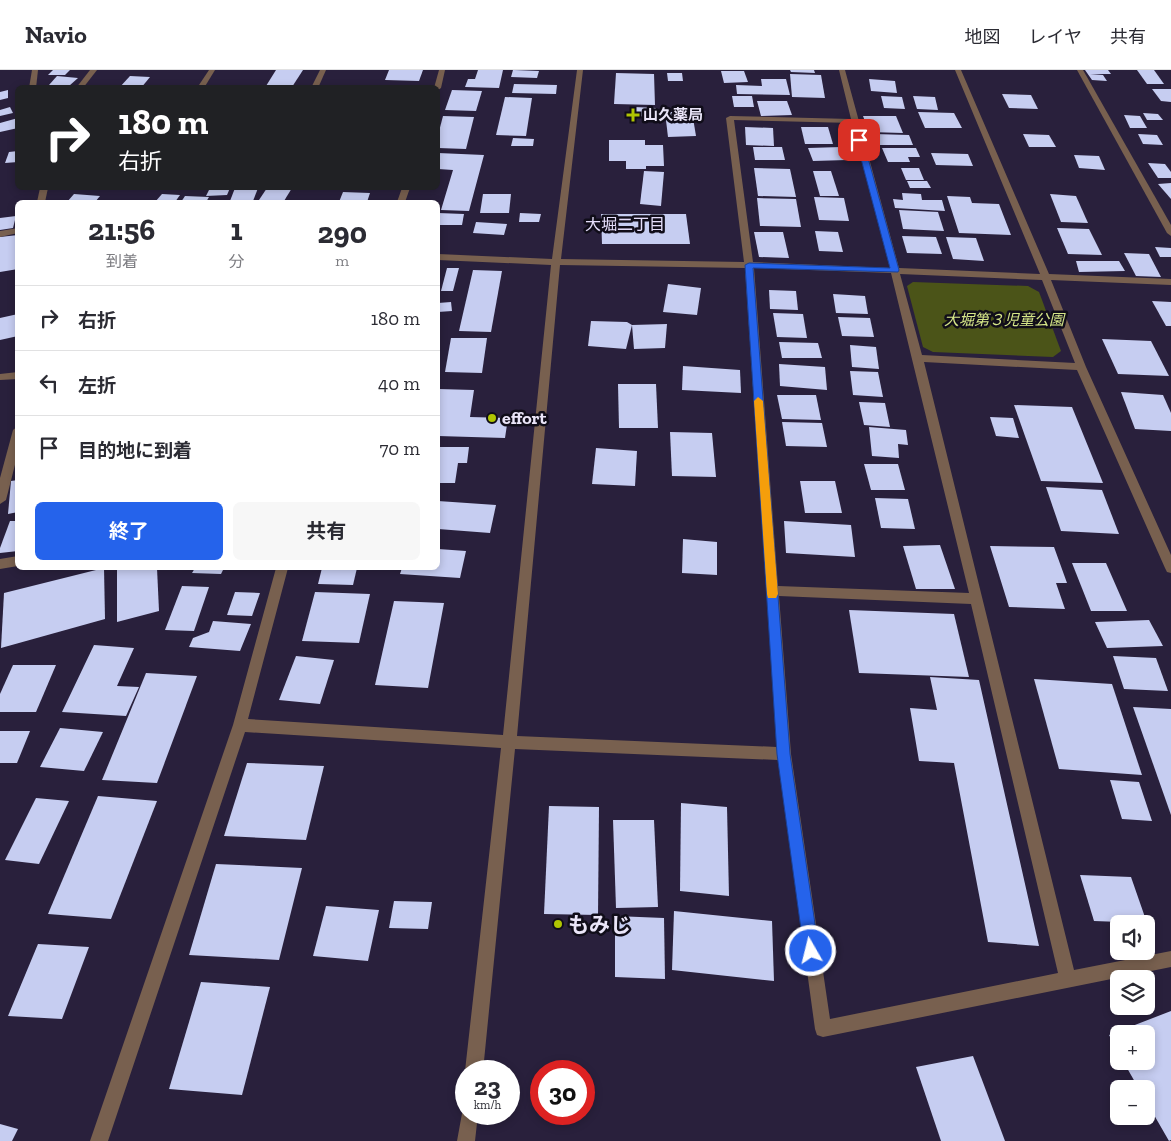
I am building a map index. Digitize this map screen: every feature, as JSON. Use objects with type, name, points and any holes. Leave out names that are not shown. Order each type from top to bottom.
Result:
[{"type":"street","points":[[32,85],[34,70]]},
{"type":"street","points":[[82,85],[94,70]]},
{"type":"street","points":[[202,85],[212,70]]},
{"type":"street","points":[[316,85],[323,70]]},
{"type":"street","points":[[438,85],[442,70]]},
{"type":"street","points":[[475,1060],[509,742],[556,262],[580,70]]},
{"type":"street","points":[[842,70],[918,358],[1068,980]]},
{"type":"street","points":[[958,70],[1045,276],[1081,367],[1171,568]]},
{"type":"street","points":[[1080,70],[1171,232]]},
{"type":"street","points":[[854,121],[730,118],[749,265],[784,754],[822,1029],[1171,959]]},
{"type":"street","points":[[0,234],[15,231]]},
{"type":"street","points":[[440,257],[556,262],[749,265],[1171,282]]},
{"type":"street","points":[[918,358],[1081,367]]},
{"type":"street","points":[[0,377],[15,375]]},
{"type":"street","points":[[0,500],[15,442]]},
{"type":"street","points":[[0,564],[15,562]]},
{"type":"street","points":[[98,1141],[240,725],[281,570]]},
{"type":"street","points":[[772,591],[976,599]]},
{"type":"street","points":[[240,725],[509,742],[784,754]]},
{"type":"street","points":[[466,1141],[468,1125]]},
{"type":"green space","name":"大堀第３児童公園","points":[[913,282],[1028,286],[1039,292],[1061,351],[1053,357],[933,352],[923,347],[907,286]]},
{"type":"building","points":[[53,70],[70,70],[65,75],[48,75]]},
{"type":"building","points":[[276,70],[303,70],[293,85],[267,85]]},
{"type":"building","points":[[389,70],[423,70],[419,81],[385,80]]},
{"type":"building","points":[[478,70],[503,70],[499,88],[465,87],[468,79],[475,79]]},
{"type":"building","points":[[513,70],[539,71],[537,78],[511,77]]},
{"type":"building","points":[[790,70],[814,70],[815,73],[791,72]]},
{"type":"building","points":[[1085,70],[1108,70],[1111,74],[1090,74],[1103,75],[1107,81],[1092,80]]},
{"type":"building","points":[[1137,70],[1154,70],[1164,84],[1147,84]]},
{"type":"building","points":[[721,71],[744,71],[748,82],[724,83]]},
{"type":"building","points":[[616,73],[654,74],[655,105],[614,104]]},
{"type":"building","points":[[667,73],[682,73],[683,81],[668,81]]},
{"type":"building","points":[[790,74],[821,75],[825,98],[792,97]]},
{"type":"building","points":[[57,76],[78,78],[70,85],[49,85]]},
{"type":"building","points":[[130,76],[150,77],[143,85],[122,85]]},
{"type":"building","points":[[761,79],[786,79],[790,95],[737,94],[736,85],[762,86]]},
{"type":"building","points":[[869,79],[895,81],[897,93],[871,91]]},
{"type":"building","points":[[514,84],[557,85],[556,94],[512,93]]},
{"type":"building","points":[[1152,89],[1171,89],[1171,102],[1161,101]]},
{"type":"building","points":[[8,90],[8,98],[0,100],[0,92]]},
{"type":"building","points":[[452,90],[482,91],[476,111],[445,110]]},
{"type":"building","points":[[1002,94],[1031,95],[1038,109],[1009,108]]},
{"type":"building","points":[[732,96],[752,96],[754,107],[734,107]]},
{"type":"building","points":[[881,96],[902,97],[905,109],[884,108]]},
{"type":"building","points":[[913,96],[935,97],[938,110],[917,109]]},
{"type":"building","points":[[505,97],[532,98],[526,136],[496,135]]},
{"type":"building","points":[[757,101],[787,101],[792,115],[761,116]]},
{"type":"building","points":[[10,107],[13,113],[0,116],[0,110]]},
{"type":"building","points":[[634,107],[656,108],[656,117],[633,116]]},
{"type":"building","points":[[665,112],[692,112],[696,136],[668,137]]},
{"type":"building","points":[[918,112],[954,113],[962,128],[925,128]]},
{"type":"building","points":[[1143,113],[1158,114],[1163,120],[1147,120]]},
{"type":"building","points":[[1124,115],[1140,116],[1147,128],[1130,128]]},
{"type":"building","points":[[443,116],[474,117],[466,149],[440,148],[440,127]]},
{"type":"building","points":[[863,116],[896,116],[903,133],[869,132]]},
{"type":"building","points":[[15,119],[15,129],[0,132],[0,123]]},
{"type":"building","points":[[745,127],[773,128],[774,146],[746,145]]},
{"type":"building","points":[[801,127],[828,127],[833,144],[805,144]]},
{"type":"building","points":[[874,134],[909,135],[913,145],[877,145]]},
{"type":"building","points":[[1023,134],[1049,135],[1056,147],[1029,147]]},
{"type":"building","points":[[1138,134],[1157,135],[1163,145],[1143,144]]},
{"type":"building","points":[[513,138],[534,139],[533,146],[511,146]]},
{"type":"building","points":[[609,140],[645,140],[645,145],[663,145],[664,166],[646,166],[646,169],[626,169],[626,161],[609,161]]},
{"type":"building","points":[[753,147],[782,147],[785,160],[755,160]]},
{"type":"building","points":[[841,147],[847,160],[813,161],[808,148]]},
{"type":"building","points":[[882,148],[916,148],[920,157],[908,157],[910,162],[888,162]]},
{"type":"building","points":[[15,151],[15,162],[5,163],[9,152]]},
{"type":"building","points":[[440,153],[484,155],[469,211],[441,210],[453,170],[440,169]]},
{"type":"building","points":[[931,153],[968,154],[973,166],[936,165]]},
{"type":"building","points":[[1074,155],[1099,156],[1105,170],[1079,168]]},
{"type":"building","points":[[1148,163],[1165,164],[1171,172],[1171,178],[1158,178]]},
{"type":"building","points":[[754,168],[790,169],[796,197],[758,196]]},
{"type":"building","points":[[901,168],[919,168],[924,180],[906,180]]},
{"type":"building","points":[[644,171],[664,172],[661,206],[640,204]]},
{"type":"building","points":[[813,171],[831,171],[839,196],[820,196]]},
{"type":"building","points":[[907,181],[927,181],[931,188],[910,188]]},
{"type":"building","points":[[1171,183],[1171,199],[1158,184]]},
{"type":"building","points":[[209,190],[229,190],[227,195],[206,196]]},
{"type":"building","points":[[234,190],[257,190],[253,200],[230,200]]},
{"type":"building","points":[[266,190],[291,190],[285,200],[259,200]]},
{"type":"building","points":[[343,192],[370,193],[368,200],[340,200]]},
{"type":"building","points":[[902,193],[921,194],[922,200],[942,200],[945,211],[895,208],[893,199],[903,200]]},
{"type":"building","points":[[74,194],[100,196],[97,200],[69,200]]},
{"type":"building","points":[[162,194],[180,195],[176,200],[157,200]]},
{"type":"building","points":[[483,194],[511,194],[509,213],[480,213]]},
{"type":"building","points":[[1050,194],[1076,196],[1088,223],[1061,222]]},
{"type":"building","points":[[185,196],[209,197],[207,200],[182,200]]},
{"type":"building","points":[[947,196],[970,197],[972,203],[999,204],[1011,235],[959,233]]},
{"type":"building","points":[[814,197],[844,198],[849,221],[819,220]]},
{"type":"building","points":[[757,198],[796,199],[801,227],[760,226]]},
{"type":"building","points":[[899,210],[938,212],[944,231],[903,229]]},
{"type":"building","points":[[440,213],[464,214],[462,225],[440,225]]},
{"type":"building","points":[[520,213],[541,214],[539,222],[519,222]]},
{"type":"building","points":[[601,214],[686,214],[690,244],[602,244]]},
{"type":"building","points":[[15,216],[13,228],[0,230],[0,218]]},
{"type":"building","points":[[476,222],[507,224],[504,235],[473,233]]},
{"type":"building","points":[[1057,228],[1089,229],[1102,255],[1068,254]]},
{"type":"building","points":[[815,231],[838,232],[843,252],[819,251]]},
{"type":"building","points":[[754,232],[783,232],[789,258],[759,257]]},
{"type":"building","points":[[15,235],[15,270],[0,272],[0,237]]},
{"type":"building","points":[[902,236],[936,237],[942,254],[907,253]]},
{"type":"building","points":[[946,237],[976,238],[984,261],[953,259]]},
{"type":"building","points":[[1155,247],[1171,248],[1171,257],[1160,257]]},
{"type":"building","points":[[1124,253],[1149,254],[1161,277],[1136,276]]},
{"type":"building","points":[[1076,261],[1119,261],[1125,271],[1079,272]]},
{"type":"building","points":[[447,268],[459,268],[453,291],[441,291]]},
{"type":"building","points":[[473,270],[502,271],[491,332],[459,331]]},
{"type":"building","points":[[668,284],[701,288],[697,315],[663,312]]},
{"type":"building","points":[[769,290],[796,291],[798,310],[770,309]]},
{"type":"building","points":[[833,294],[865,296],[868,314],[836,313]]},
{"type":"building","points":[[1152,301],[1171,302],[1171,326],[1166,326]]},
{"type":"building","points":[[451,302],[452,311],[440,312],[440,303]]},
{"type":"building","points":[[773,313],[803,314],[807,338],[777,337]]},
{"type":"building","points":[[15,315],[15,337],[0,340],[0,318]]},
{"type":"building","points":[[838,317],[870,318],[874,337],[842,336]]},
{"type":"building","points":[[591,321],[627,322],[632,325],[626,349],[588,346]]},
{"type":"building","points":[[667,324],[665,348],[634,349],[632,325]]},
{"type":"building","points":[[451,338],[487,338],[482,373],[445,372]]},
{"type":"building","points":[[1102,339],[1151,341],[1169,376],[1118,374]]},
{"type":"building","points":[[779,342],[818,343],[822,358],[782,358]]},
{"type":"building","points":[[850,345],[876,347],[879,369],[852,367]]},
{"type":"building","points":[[779,364],[825,367],[827,390],[780,386]]},
{"type":"building","points":[[683,366],[740,370],[741,393],[682,390]]},
{"type":"building","points":[[850,371],[878,372],[883,397],[853,395]]},
{"type":"building","points":[[618,384],[656,384],[658,428],[619,428]]},
{"type":"building","points":[[440,389],[474,390],[470,417],[508,418],[505,438],[440,436]]},
{"type":"building","points":[[1121,392],[1163,395],[1171,413],[1171,431],[1135,429]]},
{"type":"building","points":[[777,395],[816,395],[821,420],[782,419]]},
{"type":"building","points":[[859,402],[885,403],[890,427],[864,425]]},
{"type":"building","points":[[1014,405],[1072,407],[1103,483],[1041,481]]},
{"type":"building","points":[[990,417],[1013,418],[1019,438],[996,436]]},
{"type":"building","points":[[782,422],[822,423],[827,447],[786,446]]},
{"type":"building","points":[[869,427],[906,430],[908,445],[898,444],[899,458],[872,456]]},
{"type":"building","points":[[670,432],[712,433],[716,477],[672,476]]},
{"type":"building","points":[[440,447],[469,447],[467,463],[458,463],[455,483],[440,483]]},
{"type":"building","points":[[596,448],[637,451],[635,486],[592,484]]},
{"type":"building","points":[[864,464],[898,464],[905,490],[871,490]]},
{"type":"building","points":[[15,480],[15,513],[8,514],[11,481]]},
{"type":"building","points":[[800,481],[835,481],[842,513],[805,513]]},
{"type":"building","points":[[1046,487],[1102,490],[1119,534],[1061,531]]},
{"type":"building","points":[[875,498],[908,499],[915,529],[881,528]]},
{"type":"building","points":[[440,501],[496,505],[490,533],[440,529]]},
{"type":"building","points":[[10,521],[15,521],[15,551],[0,553]]},
{"type":"building","points":[[784,521],[851,525],[855,557],[786,553]]},
{"type":"building","points":[[683,539],[717,542],[717,575],[682,573]]},
{"type":"building","points":[[940,545],[955,589],[916,589],[903,546]]},
{"type":"building","points":[[990,546],[1054,547],[1067,583],[1056,583],[1065,609],[1009,607]]},
{"type":"building","points":[[440,549],[466,551],[460,578],[400,574],[401,570],[440,570]]},
{"type":"building","points":[[1072,563],[1106,563],[1127,611],[1091,611]]},
{"type":"building","points":[[96,570],[104,570],[105,619],[1,648],[4,593]]},
{"type":"building","points":[[117,570],[157,570],[159,611],[117,622]]},
{"type":"building","points":[[194,570],[223,570],[221,574],[192,573]]},
{"type":"building","points":[[322,570],[357,570],[353,585],[318,584]]},
{"type":"building","points":[[182,586],[209,587],[194,631],[165,630]]},
{"type":"building","points":[[235,592],[260,593],[252,616],[227,615]]},
{"type":"building","points":[[315,592],[370,594],[359,643],[302,641]]},
{"type":"building","points":[[394,601],[444,603],[428,688],[375,685]]},
{"type":"building","points":[[849,610],[954,614],[969,677],[859,673]]},
{"type":"building","points":[[1149,620],[1163,646],[1107,648],[1095,622]]},
{"type":"building","points":[[213,621],[251,624],[240,651],[189,647],[193,638],[209,632]]},
{"type":"building","points":[[94,645],[134,648],[117,686],[139,687],[126,716],[62,712]]},
{"type":"building","points":[[296,656],[334,660],[320,704],[279,700]]},
{"type":"building","points":[[1113,656],[1156,658],[1168,691],[1124,689]]},
{"type":"building","points":[[13,665],[56,665],[36,712],[0,712],[0,694]]},
{"type":"building","points":[[146,673],[197,676],[157,783],[102,780]]},
{"type":"building","points":[[930,677],[979,680],[1039,946],[988,942],[954,763],[919,761],[910,708],[937,710]]},
{"type":"building","points":[[1034,679],[1112,684],[1142,775],[1059,769]]},
{"type":"building","points":[[1133,707],[1171,709],[1171,815]]},
{"type":"building","points":[[60,728],[103,732],[84,771],[40,767]]},
{"type":"building","points":[[0,731],[30,731],[17,763],[0,763]]},
{"type":"building","points":[[247,763],[324,766],[306,840],[224,836]]},
{"type":"building","points":[[1110,780],[1139,782],[1152,821],[1122,819]]},
{"type":"building","points":[[98,796],[157,801],[111,919],[48,914]]},
{"type":"building","points":[[36,798],[69,801],[39,864],[5,860]]},
{"type":"building","points":[[681,803],[727,807],[729,896],[680,891]]},
{"type":"building","points":[[549,806],[599,807],[598,915],[544,914]]},
{"type":"building","points":[[613,820],[654,820],[658,907],[616,908]]},
{"type":"building","points":[[216,864],[302,868],[279,960],[189,955]]},
{"type":"building","points":[[1080,875],[1131,877],[1144,915],[1110,915],[1110,922],[1094,921]]},
{"type":"building","points":[[394,901],[432,902],[428,929],[389,928]]},
{"type":"building","points":[[326,906],[379,910],[368,961],[313,956]]},
{"type":"building","points":[[674,911],[772,921],[774,981],[672,970]]},
{"type":"building","points":[[615,916],[664,918],[665,979],[615,977]]},
{"type":"building","points":[[38,944],[89,947],[62,1019],[8,1016]]},
{"type":"building","points":[[201,982],[270,987],[242,1095],[169,1089]]},
{"type":"building","points":[[1171,1011],[1171,1140],[1169,1141],[1155,1117],[1155,1080],[1134,1080],[1128,1070],[1155,1070],[1155,1025],[1135,1025]]},
{"type":"building","points":[[973,1056],[1005,1141],[941,1141],[916,1067]]},
{"type":"building","points":[[0,1124],[18,1129],[12,1141],[0,1141]]},
{"type":"slow traffic","points":[[758,401],[772,594]]},
{"type":"place","name":"山久薬局","points":[[633,115]]},
{"type":"place","name":"effort","points":[[492,418]]},
{"type":"place","name":"もみじ","points":[[558,924]]},
{"type":"district","name":"大堀二丁目","points":[[625,224]]},
{"type":"route","points":[[811,951],[784,754],[749,265],[895,270],[859,140]]}]
